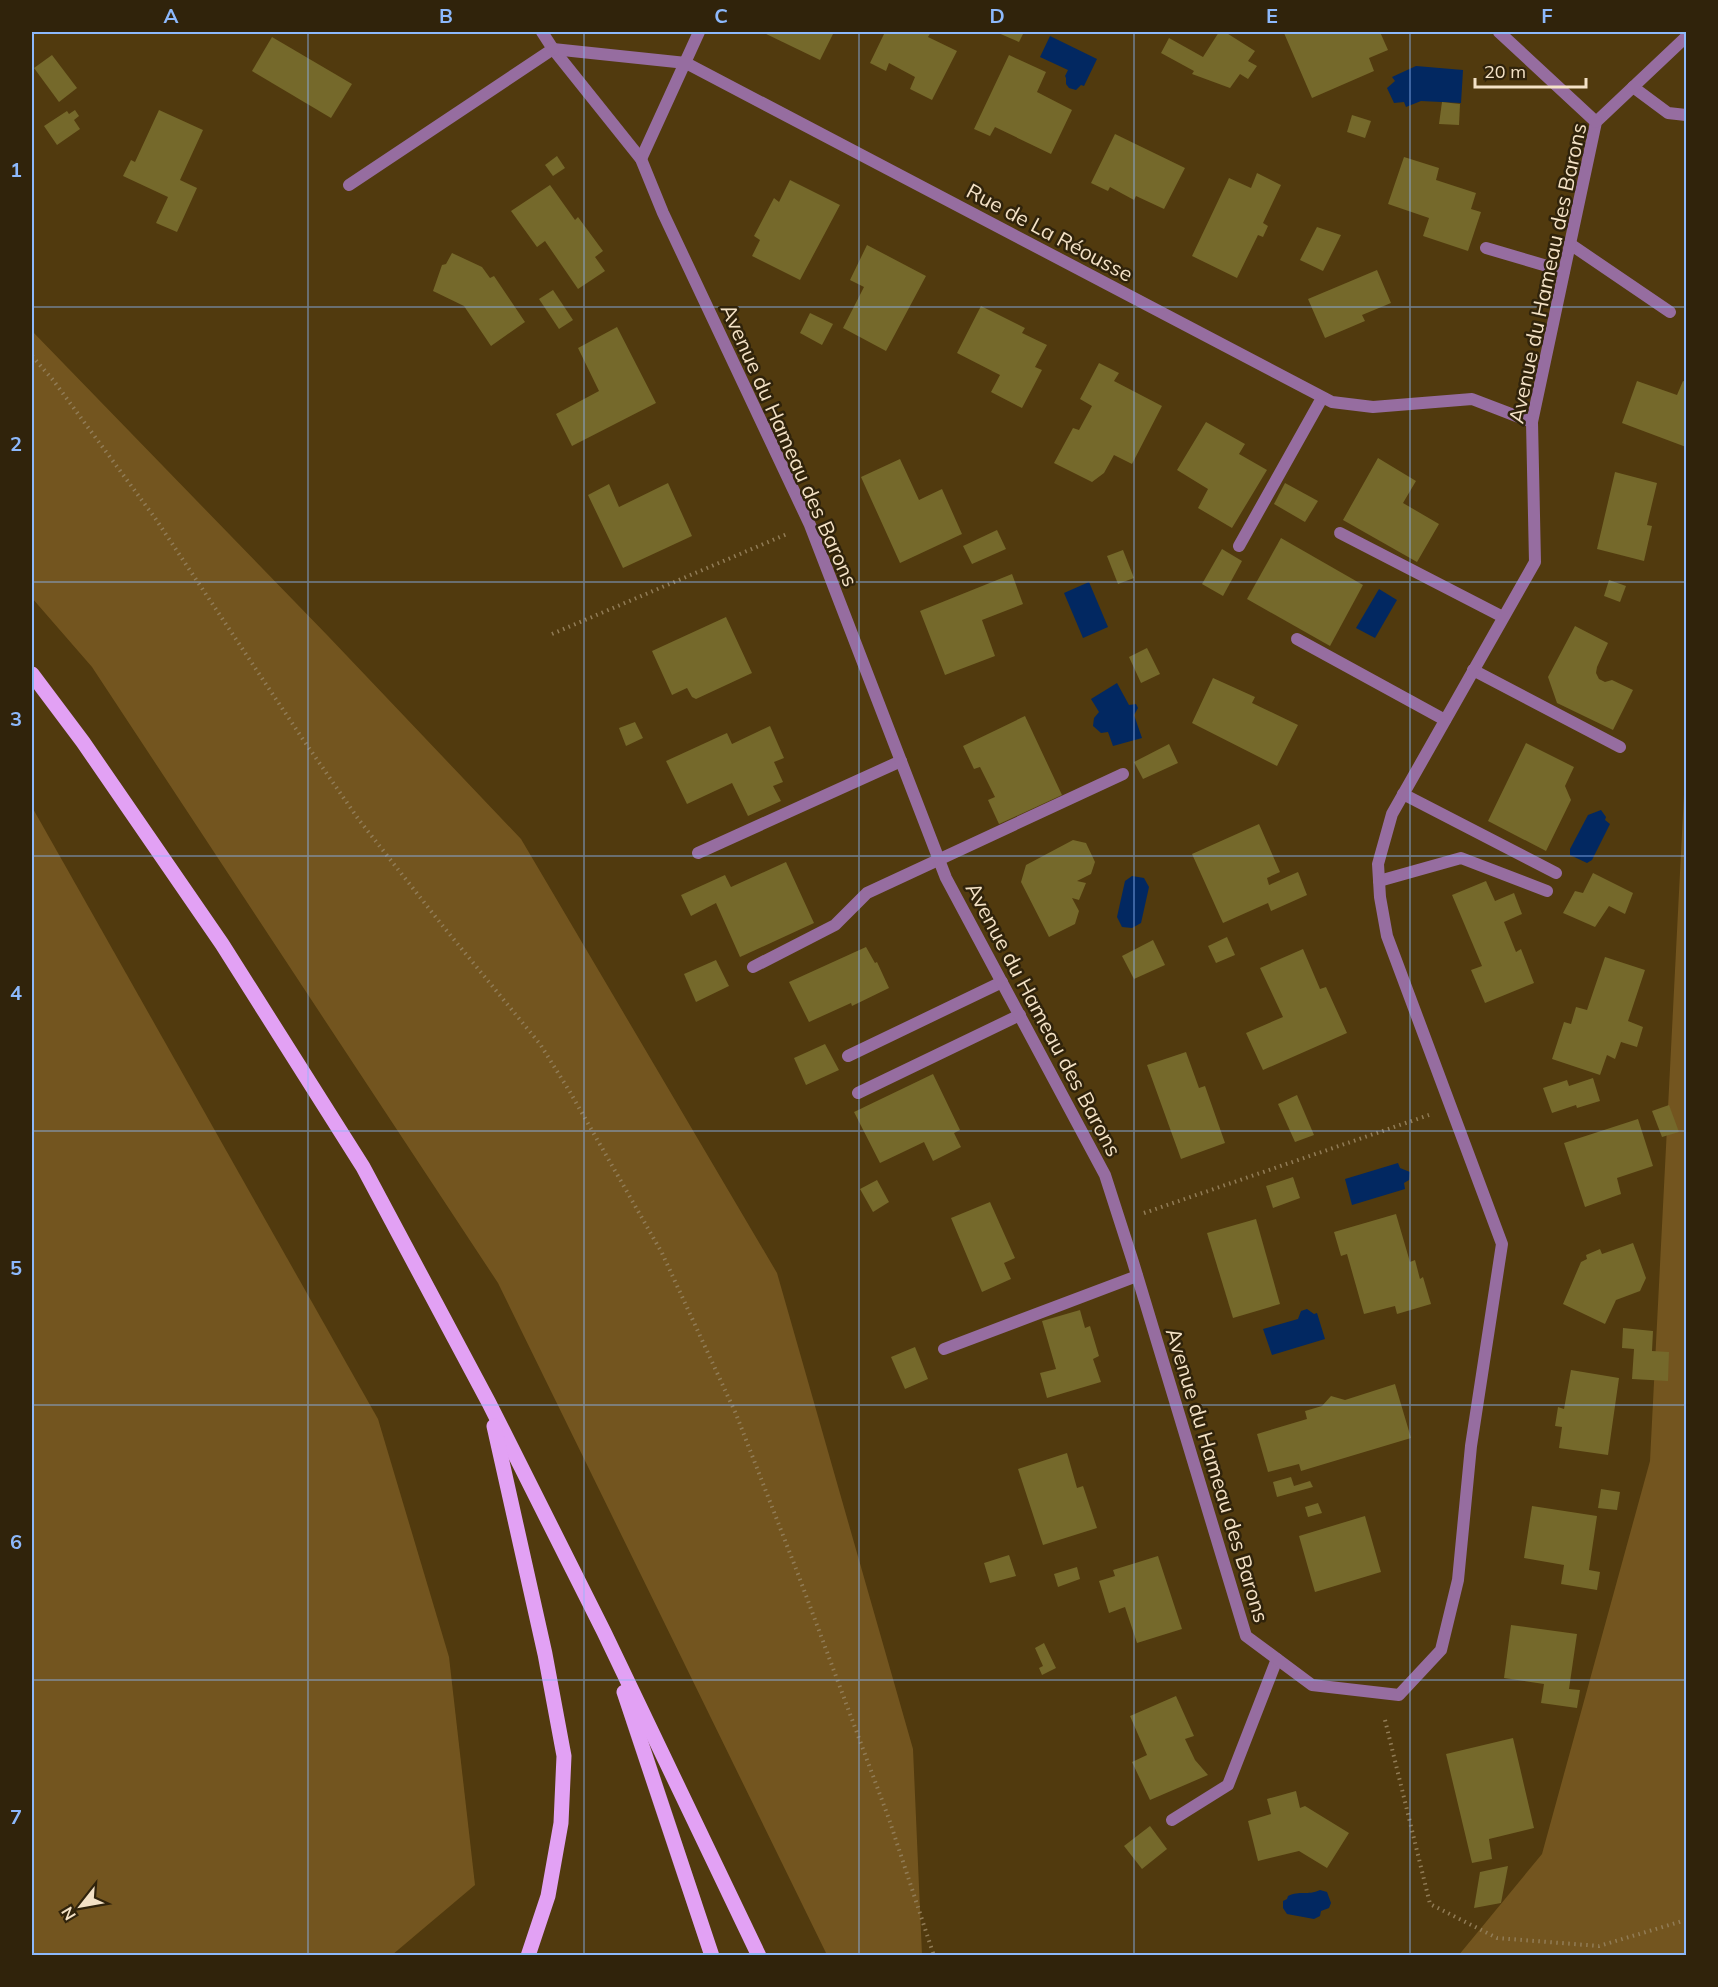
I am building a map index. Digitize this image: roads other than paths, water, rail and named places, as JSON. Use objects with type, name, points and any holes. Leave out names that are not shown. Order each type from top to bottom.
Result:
[{"type":"main road","points":[[32,674],[83,742],[229,954],[363,1167],[489,1403],[604,1632],[759,1956]]},
{"type":"main road","points":[[489,1403],[545,1654],[564,1756],[561,1823],[548,1896],[528,1956]]},
{"type":"main road","points":[[604,1632],[712,1956]]},
{"type":"street","name":"Avenue du Hameau des Barons","points":[[542,32],[641,159],[663,213],[810,525],[946,878],[1105,1175],[1246,1636],[1312,1684],[1399,1695],[1441,1650],[1458,1580],[1471,1446],[1502,1244],[1387,936],[1378,864],[1392,814],[1535,562],[1532,422],[1596,122],[1686,37]]},
{"type":"street","points":[[641,159],[699,32]]},
{"type":"street","points":[[1499,32],[1596,122]]},
{"type":"street","name":"Rue de La Réousse","points":[[553,49],[686,63],[1332,402],[1373,407],[1472,399],[1532,422]]},
{"type":"street","points":[[348,185],[553,49]]},
{"type":"street","points":[[1634,87],[1668,113],[1686,115]]},
{"type":"street","points":[[1570,244],[1670,312]]},
{"type":"street","points":[[1486,248],[1564,271]]},
{"type":"street","points":[[1239,546],[1322,398]]},
{"type":"street","points":[[1340,533],[1503,617]]},
{"type":"street","points":[[1297,639],[1444,720]]},
{"type":"street","points":[[1473,670],[1620,747]]},
{"type":"street","points":[[698,853],[901,760]]},
{"type":"street","points":[[753,967],[835,925],[867,893],[1123,774]]},
{"type":"street","points":[[1403,794],[1556,873]]},
{"type":"street","points":[[1379,881],[1461,858],[1546,891]]},
{"type":"street","points":[[848,1056],[1002,982]]},
{"type":"street","points":[[858,1093],[1020,1015]]},
{"type":"street","points":[[944,1349],[1137,1276]]},
{"type":"street","points":[[1172,1820],[1228,1785],[1277,1659]]},
{"type":"water","points":[[1050,36],[1097,59],[1084,86],[1081,85],[1076,90],[1069,88],[1065,76],[1068,70],[1040,57]]},
{"type":"water","points":[[1416,66],[1463,70],[1461,103],[1421,101],[1406,107],[1404,102],[1394,103],[1387,88],[1395,81],[1392,77]]},
{"type":"water","points":[[1089,582],[1108,627],[1083,638],[1064,593]]},
{"type":"water","points":[[1379,589],[1397,600],[1375,638],[1356,628]]},
{"type":"water","points":[[1117,683],[1129,705],[1136,704],[1138,708],[1134,715],[1142,738],[1113,746],[1108,732],[1101,733],[1093,726],[1094,718],[1099,712],[1091,699]]},
{"type":"water","points":[[1601,810],[1606,817],[1605,820],[1610,824],[1592,860],[1587,863],[1570,855],[1570,849],[1588,815]]},
{"type":"water","points":[[1132,876],[1144,878],[1149,887],[1141,923],[1132,928],[1122,927],[1117,917],[1125,881]]},
{"type":"water","points":[[1398,1163],[1400,1168],[1410,1172],[1409,1180],[1404,1183],[1405,1189],[1352,1205],[1345,1179]]},
{"type":"water","points":[[1307,1309],[1314,1314],[1317,1313],[1325,1339],[1272,1355],[1263,1329],[1298,1319],[1301,1311]]},
{"type":"water","points":[[1320,1890],[1327,1892],[1331,1903],[1329,1908],[1321,1911],[1320,1916],[1314,1919],[1287,1914],[1283,1908],[1283,1901],[1288,1896]]}]
